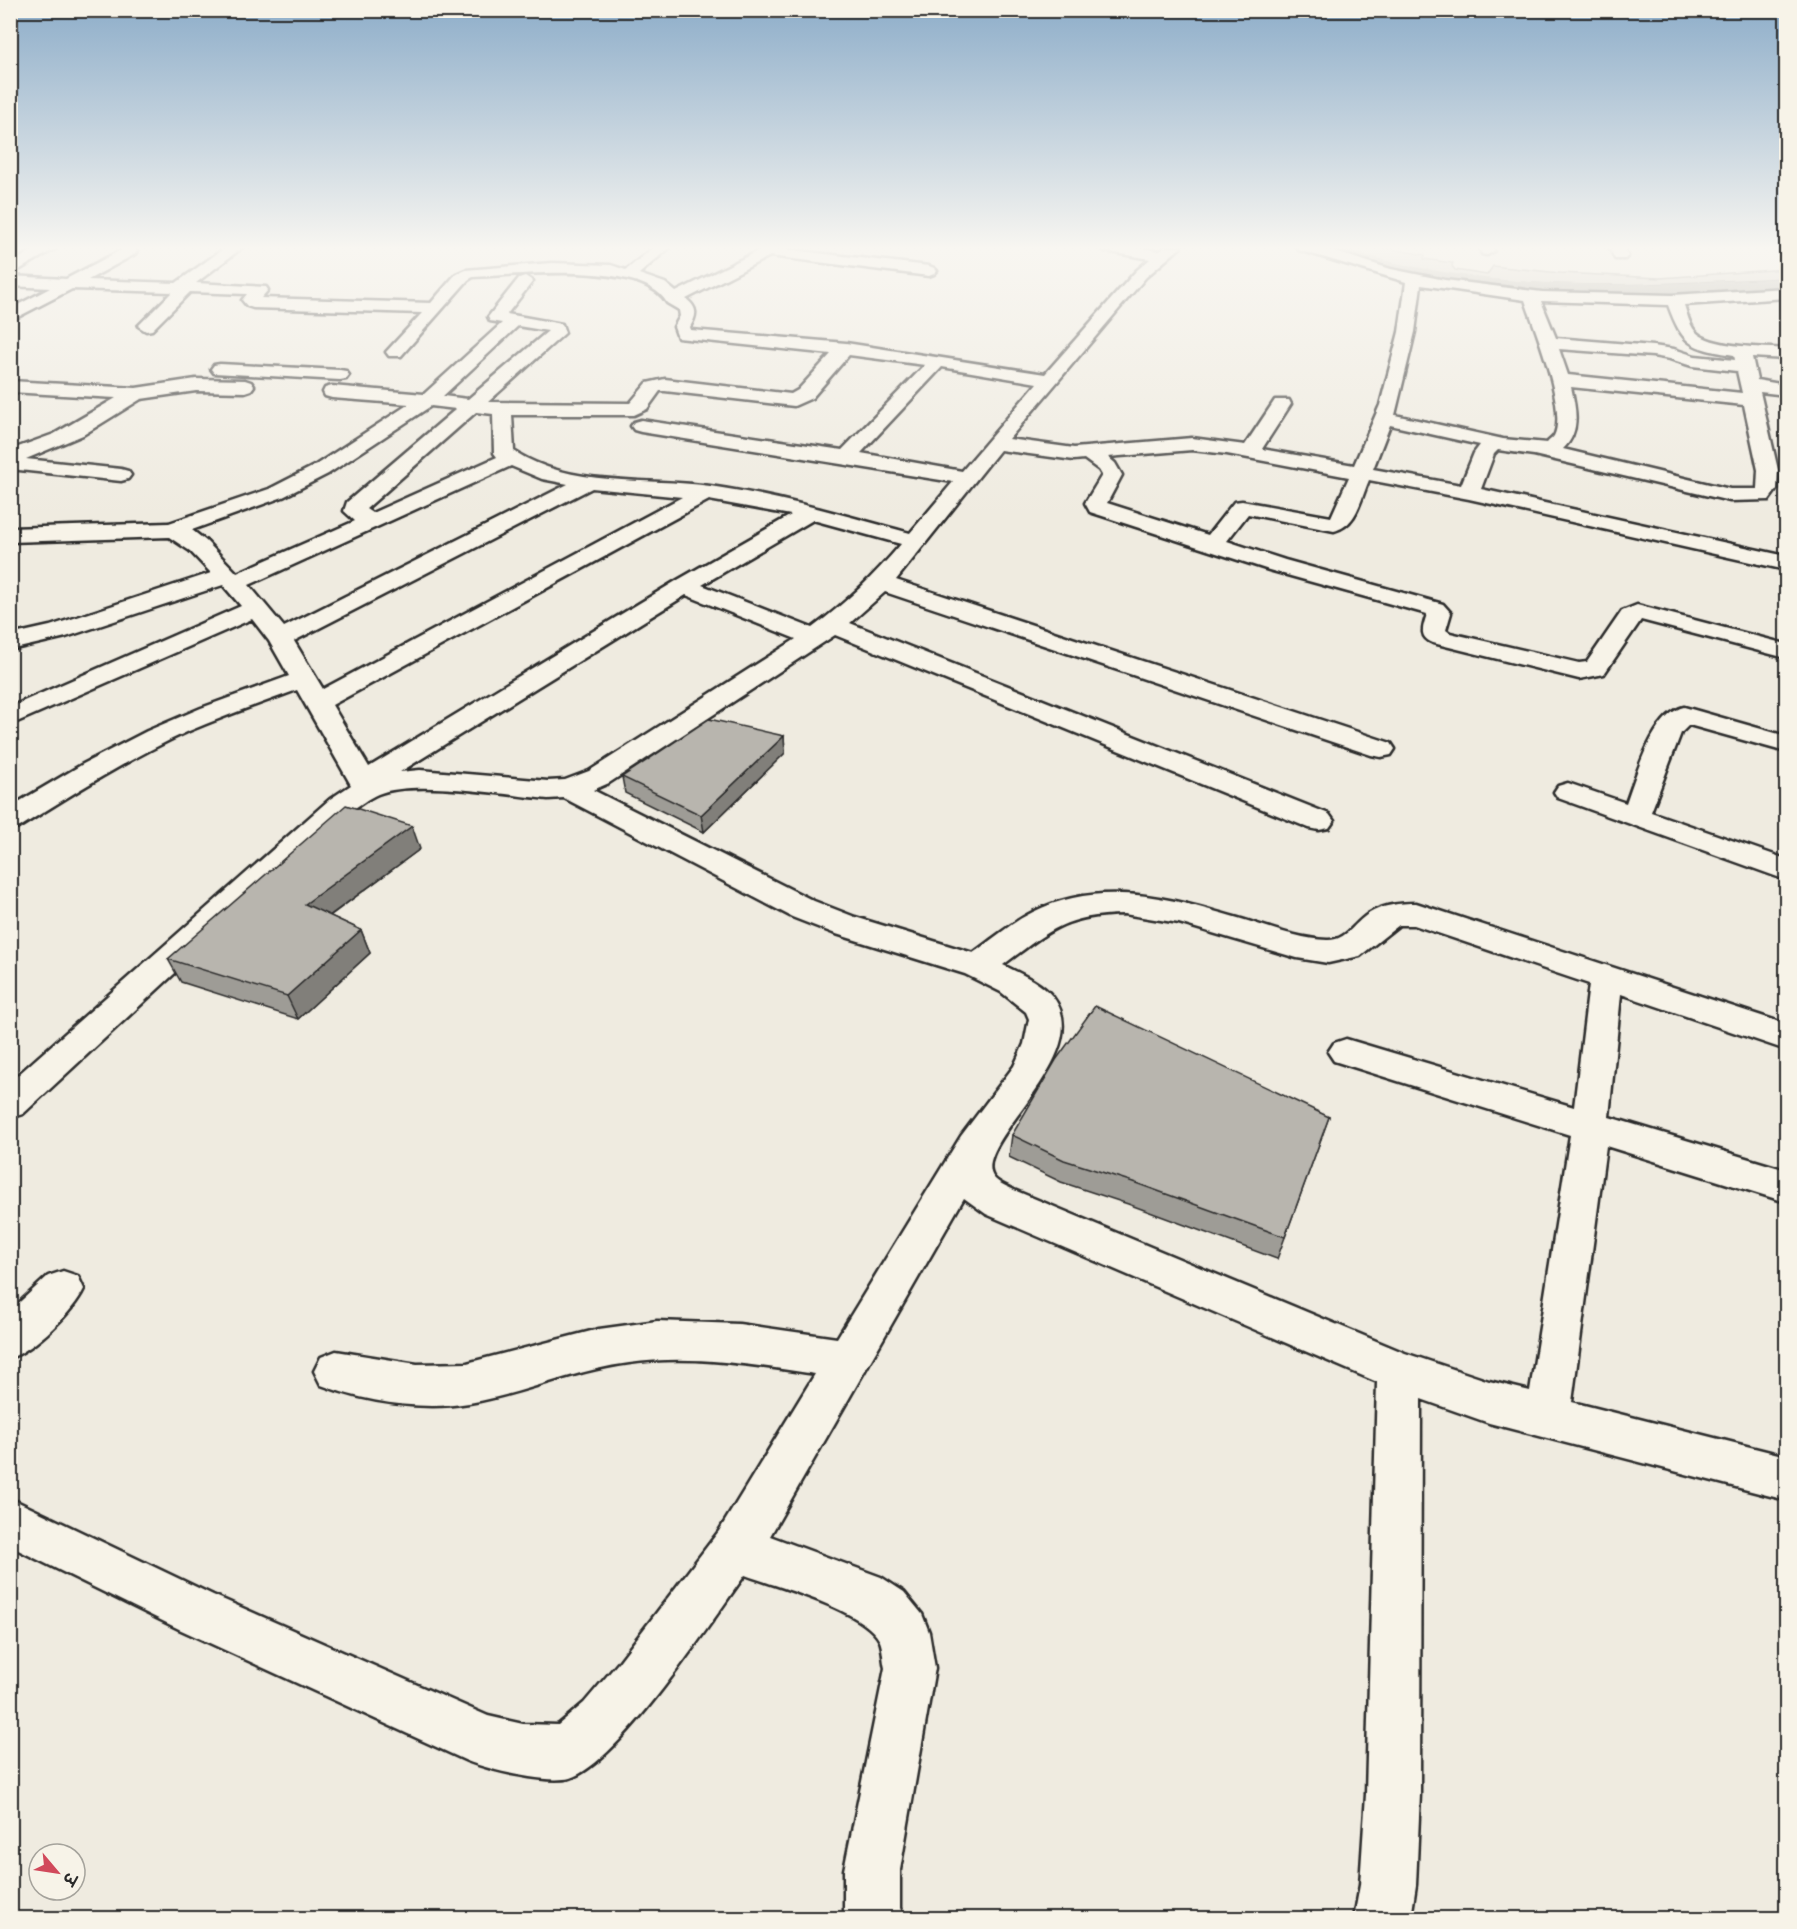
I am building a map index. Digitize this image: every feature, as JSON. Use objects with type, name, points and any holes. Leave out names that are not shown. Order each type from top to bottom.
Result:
[{"type":"street","points":[[395,352],[409,337]]},
{"type":"street","points":[[10,535],[172,530],[276,493],[321,470],[428,400],[497,337]]},
{"type":"street","points":[[371,522],[356,511],[355,507],[549,337]]},
{"type":"street","points":[[719,337],[846,348],[1051,380]]},
{"type":"street","points":[[366,785],[420,779],[523,789],[569,789],[599,777],[824,632],[881,583],[995,443],[1087,337]]},
{"type":"street","points":[[1213,544],[1242,507],[1324,523],[1339,523],[1389,405],[1406,337]]},
{"type":"street","points":[[1531,448],[1546,449],[1557,446],[1567,432],[1567,403],[1545,337]]},
{"type":"street","points":[[1383,418],[1497,443],[1531,448],[1747,497],[1762,496],[1777,472],[1768,428],[1747,375],[1691,337]]},
{"type":"street","points":[[1547,343],[1674,354],[1747,375],[1786,390]]},
{"type":"street","points":[[196,385],[212,372],[225,369],[336,383],[428,400],[502,409],[634,409],[654,387],[664,385],[794,400],[805,394],[846,348]]},
{"type":"street","points":[[1560,380],[1747,375],[1786,354]]},
{"type":"street","points":[[847,457],[938,361]]},
{"type":"street","points":[[10,386],[136,394],[196,385],[245,386]]},
{"type":"street","points":[[10,457],[42,448],[77,432],[136,394]]},
{"type":"street","points":[[1250,452],[1282,404]]},
{"type":"street","points":[[502,409],[504,453],[510,459],[539,471],[589,482],[707,492],[810,513],[916,541]]},
{"type":"street","points":[[641,426],[968,478]]},
{"type":"street","points":[[995,443],[1057,453],[1090,454],[1192,444],[1250,452],[1469,493],[1786,563]]},
{"type":"street","points":[[1469,493],[1484,453],[1490,445],[1497,443]]},
{"type":"street","points":[[1090,454],[1108,467],[1112,476],[1098,498],[1096,503],[1098,507],[1213,544],[1435,609],[1439,618],[1434,630],[1435,634],[1442,638],[1579,671],[1595,669],[1631,616],[1637,612],[1786,651]]},
{"type":"street","points":[[10,643],[57,632],[230,580],[371,522],[510,459]]},
{"type":"street","points":[[10,463],[121,475]]},
{"type":"street","points":[[280,638],[589,482]]},
{"type":"street","points":[[319,702],[707,492]]},
{"type":"street","points":[[10,1104],[340,805],[366,785],[684,586],[810,513]]},
{"type":"street","points":[[172,530],[192,538],[256,608],[280,638],[366,785]]},
{"type":"street","points":[[881,583],[1381,749]]},
{"type":"street","points":[[684,586],[824,632],[1319,821]]},
{"type":"street","points":[[10,717],[256,608]]},
{"type":"street","points":[[10,820],[76,779],[151,739],[304,679]]},
{"type":"street","points":[[1635,816],[1669,730],[1684,715],[1786,744]]},
{"type":"street","points":[[10,1521],[196,1612],[486,1742],[523,1750],[568,1752],[602,1721],[636,1681],[736,1548],[979,1140],[1029,1072],[1042,1044],[1046,1020],[1040,1005],[1012,984],[977,966],[844,925],[803,909],[569,789]]},
{"type":"street","points":[[1568,792],[1786,870]]},
{"type":"street","points":[[977,966],[1046,919],[1076,908],[1101,903],[1159,907],[1308,948],[1338,951],[1349,948],[1389,915],[1400,912],[1416,914],[1786,1037]]},
{"type":"street","points":[[1548,1417],[1590,1125],[1606,977]]},
{"type":"street","points":[[1346,1052],[1786,1186]]},
{"type":"street","points":[[979,1140],[971,1167],[978,1188],[1000,1202],[1399,1371],[1489,1402],[1786,1478]]},
{"type":"street","points":[[10,1339],[63,1289]]},
{"type":"street","points":[[336,1371],[392,1383],[434,1385],[468,1383],[596,1350],[632,1343],[670,1341],[705,1341],[848,1359]]},
{"type":"street","points":[[1383,1918],[1388,1885],[1393,1794],[1399,1371]]},
{"type":"street","points":[[736,1548],[864,1594],[887,1609],[903,1632],[910,1668],[872,1870],[872,1912],[876,1918]]},
{"type":"building","points":[[709,719],[784,736],[701,815],[622,777]]},
{"type":"building","points":[[346,805],[412,826],[305,904],[361,930],[287,996],[168,959]]},
{"type":"building","points":[[1095,1006],[1329,1117],[1285,1237],[1133,1182],[1064,1160],[1012,1135],[1056,1060]]}]
